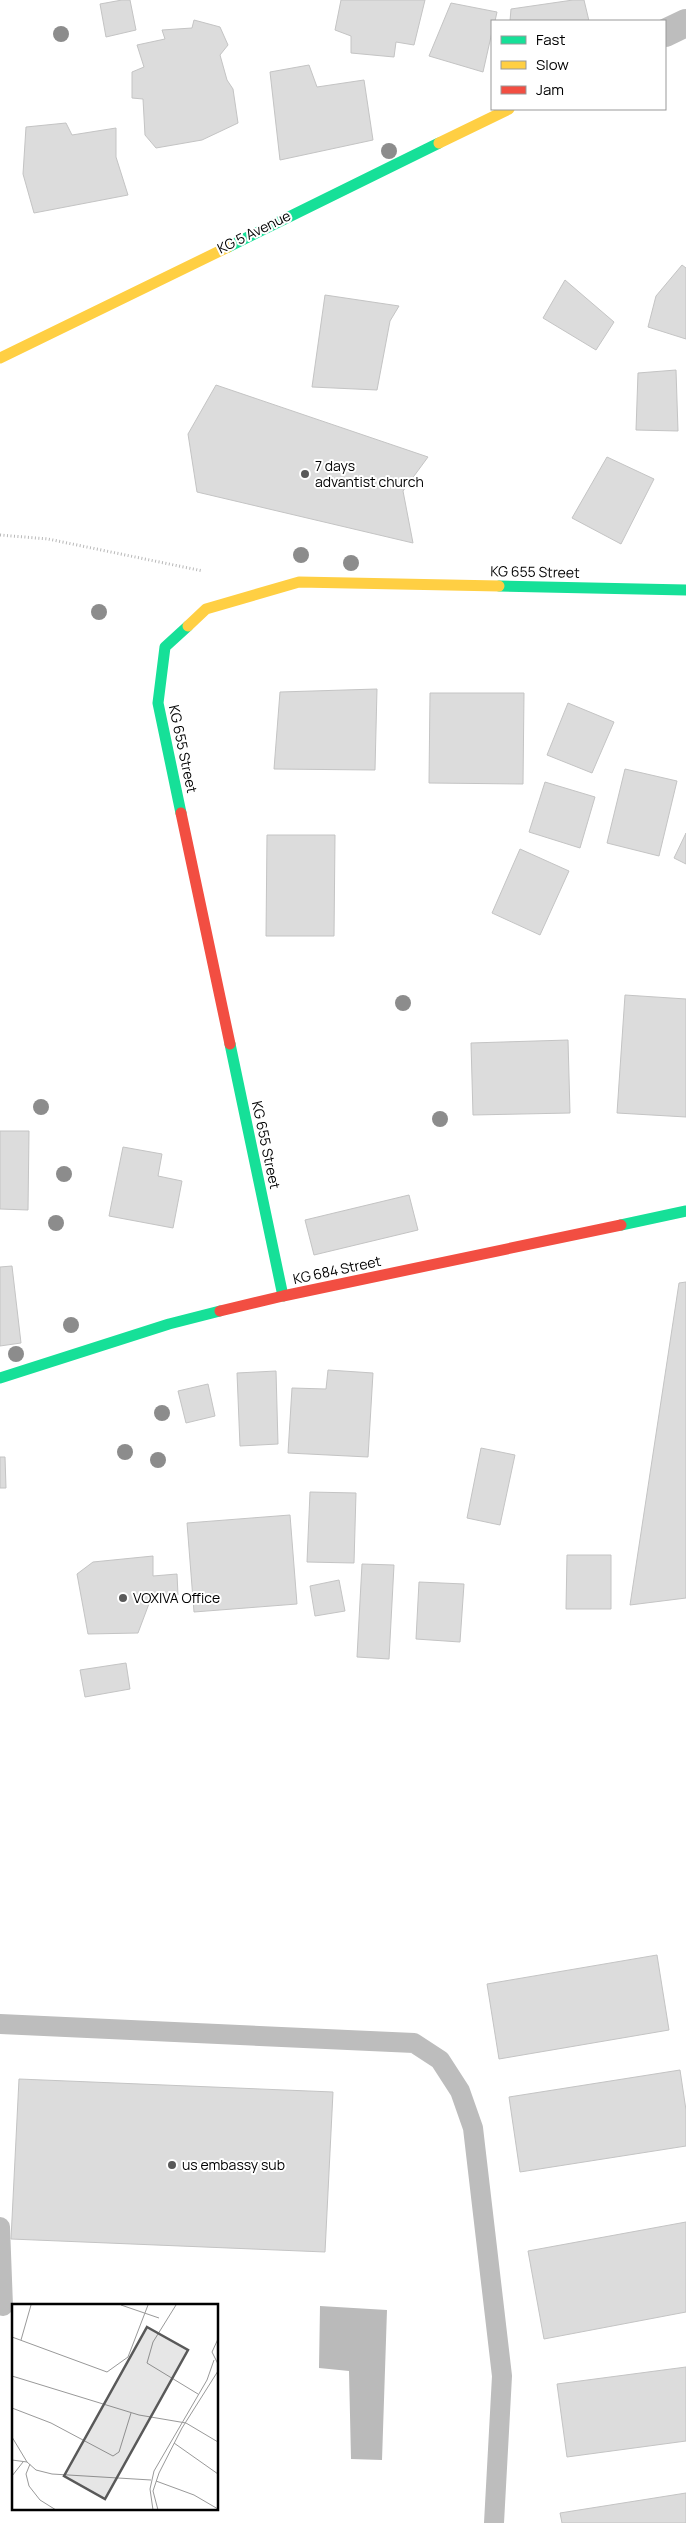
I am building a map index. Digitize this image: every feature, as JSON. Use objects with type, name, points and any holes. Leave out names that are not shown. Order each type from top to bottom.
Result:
[{"type":"street","points":[[666,33],[686,23]]},
{"type":"street","name":"KG 5 Avenue","points":[[0,358],[249,234],[507,110]]},
{"type":"street","name":"KG 655 Street","points":[[283,1296],[158,703],[165,647],[206,609],[299,582],[686,590]]},
{"type":"street","name":"KG 684 Street","points":[[0,1378],[169,1324],[283,1296],[686,1212]]},
{"type":"lane","points":[[0,2024],[414,2043],[440,2060],[460,2091],[473,2128],[502,2376],[494,2523]]},
{"type":"lane","points":[[0,2227],[4,2306]]},
{"type":"path","points":[[0,535],[48,539],[209,573]]},
{"type":"shaded area","points":[[320,2306],[387,2310],[382,2460],[351,2459],[349,2371],[319,2368]]},
{"type":"building","points":[[130,0],[136,30],[106,37],[100,4]]},
{"type":"building","points":[[341,0],[425,0],[414,45],[396,42],[394,57],[351,53],[351,36],[335,30]]},
{"type":"building","points":[[584,0],[589,20],[510,20],[511,9]]},
{"type":"building","points":[[451,3],[497,12],[495,20],[491,20],[491,36],[483,72],[429,56]]},
{"type":"building","points":[[194,20],[220,27],[228,45],[220,55],[227,80],[233,89],[238,123],[202,140],[156,148],[145,135],[143,99],[132,98],[132,72],[144,67],[137,45],[165,39],[162,30],[192,28]]},
{"type":"building","points":[[309,65],[317,87],[364,80],[373,140],[280,160],[270,72]]},
{"type":"building","points":[[66,123],[72,135],[116,128],[116,157],[128,195],[34,213],[23,174],[26,127]]},
{"type":"building","points":[[682,265],[686,268],[686,339],[648,327],[656,296]]},
{"type":"building","points":[[565,280],[614,322],[596,350],[543,318]]},
{"type":"building","points":[[325,295],[399,306],[390,321],[377,390],[312,387]]},
{"type":"building","points":[[676,370],[678,431],[636,430],[638,373]]},
{"type":"building","name":"7 days advantist church","points":[[216,385],[428,457],[403,491],[413,543],[197,492],[188,434]]},
{"type":"building","points":[[607,457],[654,479],[621,544],[572,518]]},
{"type":"building","points":[[377,689],[375,770],[274,769],[280,692]]},
{"type":"building","points":[[430,693],[524,693],[523,784],[429,783]]},
{"type":"building","points":[[568,703],[614,722],[592,773],[547,755]]},
{"type":"building","points":[[625,769],[677,781],[659,856],[607,843]]},
{"type":"building","points":[[545,782],[595,797],[580,848],[529,832]]},
{"type":"building","points":[[686,833],[686,864],[674,858]]},
{"type":"building","points":[[267,835],[335,835],[334,936],[266,936]]},
{"type":"building","points":[[520,849],[569,871],[540,935],[492,913]]},
{"type":"building","points":[[625,995],[686,999],[686,1117],[617,1113]]},
{"type":"building","points":[[568,1040],[570,1113],[473,1115],[471,1043]]},
{"type":"building","points":[[0,1131],[29,1131],[28,1210],[0,1209]]},
{"type":"building","points":[[123,1147],[162,1154],[158,1176],[182,1181],[173,1228],[109,1216]]},
{"type":"building","points":[[409,1195],[418,1230],[314,1255],[305,1220]]},
{"type":"building","points":[[12,1266],[21,1343],[0,1346],[0,1267]]},
{"type":"building","points":[[686,1282],[686,1598],[630,1605],[679,1283]]},
{"type":"building","points":[[328,1370],[373,1373],[368,1457],[288,1453],[292,1388],[326,1389]]},
{"type":"building","points":[[276,1371],[278,1444],[240,1446],[237,1373]]},
{"type":"building","points":[[208,1384],[215,1416],[186,1423],[178,1391]]},
{"type":"building","points":[[481,1448],[515,1455],[500,1525],[467,1518]]},
{"type":"building","points":[[0,1457],[5,1457],[6,1488],[0,1488]]},
{"type":"building","points":[[310,1492],[356,1493],[354,1563],[307,1562]]},
{"type":"building","points":[[290,1515],[297,1604],[194,1612],[187,1523]]},
{"type":"building","points":[[567,1555],[611,1555],[611,1609],[566,1609]]},
{"type":"building","name":"VOXIVA Office","points":[[153,1556],[153,1576],[177,1574],[178,1595],[150,1601],[138,1633],[88,1634],[77,1574],[93,1562]]},
{"type":"building","points":[[362,1564],[394,1565],[389,1659],[357,1657]]},
{"type":"building","points":[[339,1580],[345,1611],[315,1616],[310,1586]]},
{"type":"building","points":[[419,1582],[464,1584],[460,1642],[416,1639]]},
{"type":"building","points":[[126,1663],[130,1689],[85,1697],[80,1670]]},
{"type":"building","points":[[657,1955],[669,2030],[499,2059],[487,1984]]},
{"type":"building","points":[[680,2070],[686,2110],[686,2146],[520,2172],[509,2097]]},
{"type":"building","name":"us embassy sub","points":[[19,2079],[333,2092],[325,2252],[11,2239]]},
{"type":"building","points":[[686,2222],[686,2312],[544,2339],[528,2251]]},
{"type":"building","points":[[686,2367],[686,2441],[567,2457],[557,2384]]},
{"type":"building","points":[[686,2493],[686,2523],[562,2523],[560,2513]]},
{"type":"traffic: fast","points":[[228,247],[439,143]]},
{"type":"traffic: fast","points":[[499,586],[686,590]]},
{"type":"traffic: fast","points":[[181,813],[158,703],[165,647],[188,626]]},
{"type":"traffic: fast","points":[[230,1044],[283,1296]]},
{"type":"traffic: fast","points":[[621,1225],[686,1211]]},
{"type":"traffic: fast","points":[[0,1378],[169,1324],[220,1311]]},
{"type":"traffic: slow","points":[[439,143],[507,110]]},
{"type":"traffic: slow","points":[[0,358],[228,247]]},
{"type":"traffic: slow","points":[[188,626],[206,609],[299,582],[499,586]]},
{"type":"traffic: jam","points":[[181,813],[230,1044]]},
{"type":"traffic: jam","points":[[220,1311],[621,1225]]},
{"type":"place","name":"7 days advantist church","points":[[305,474]]},
{"type":"place","name":"VOXIVA Office","points":[[123,1598]]},
{"type":"place","name":"us embassy sub","points":[[172,2165]]}]
